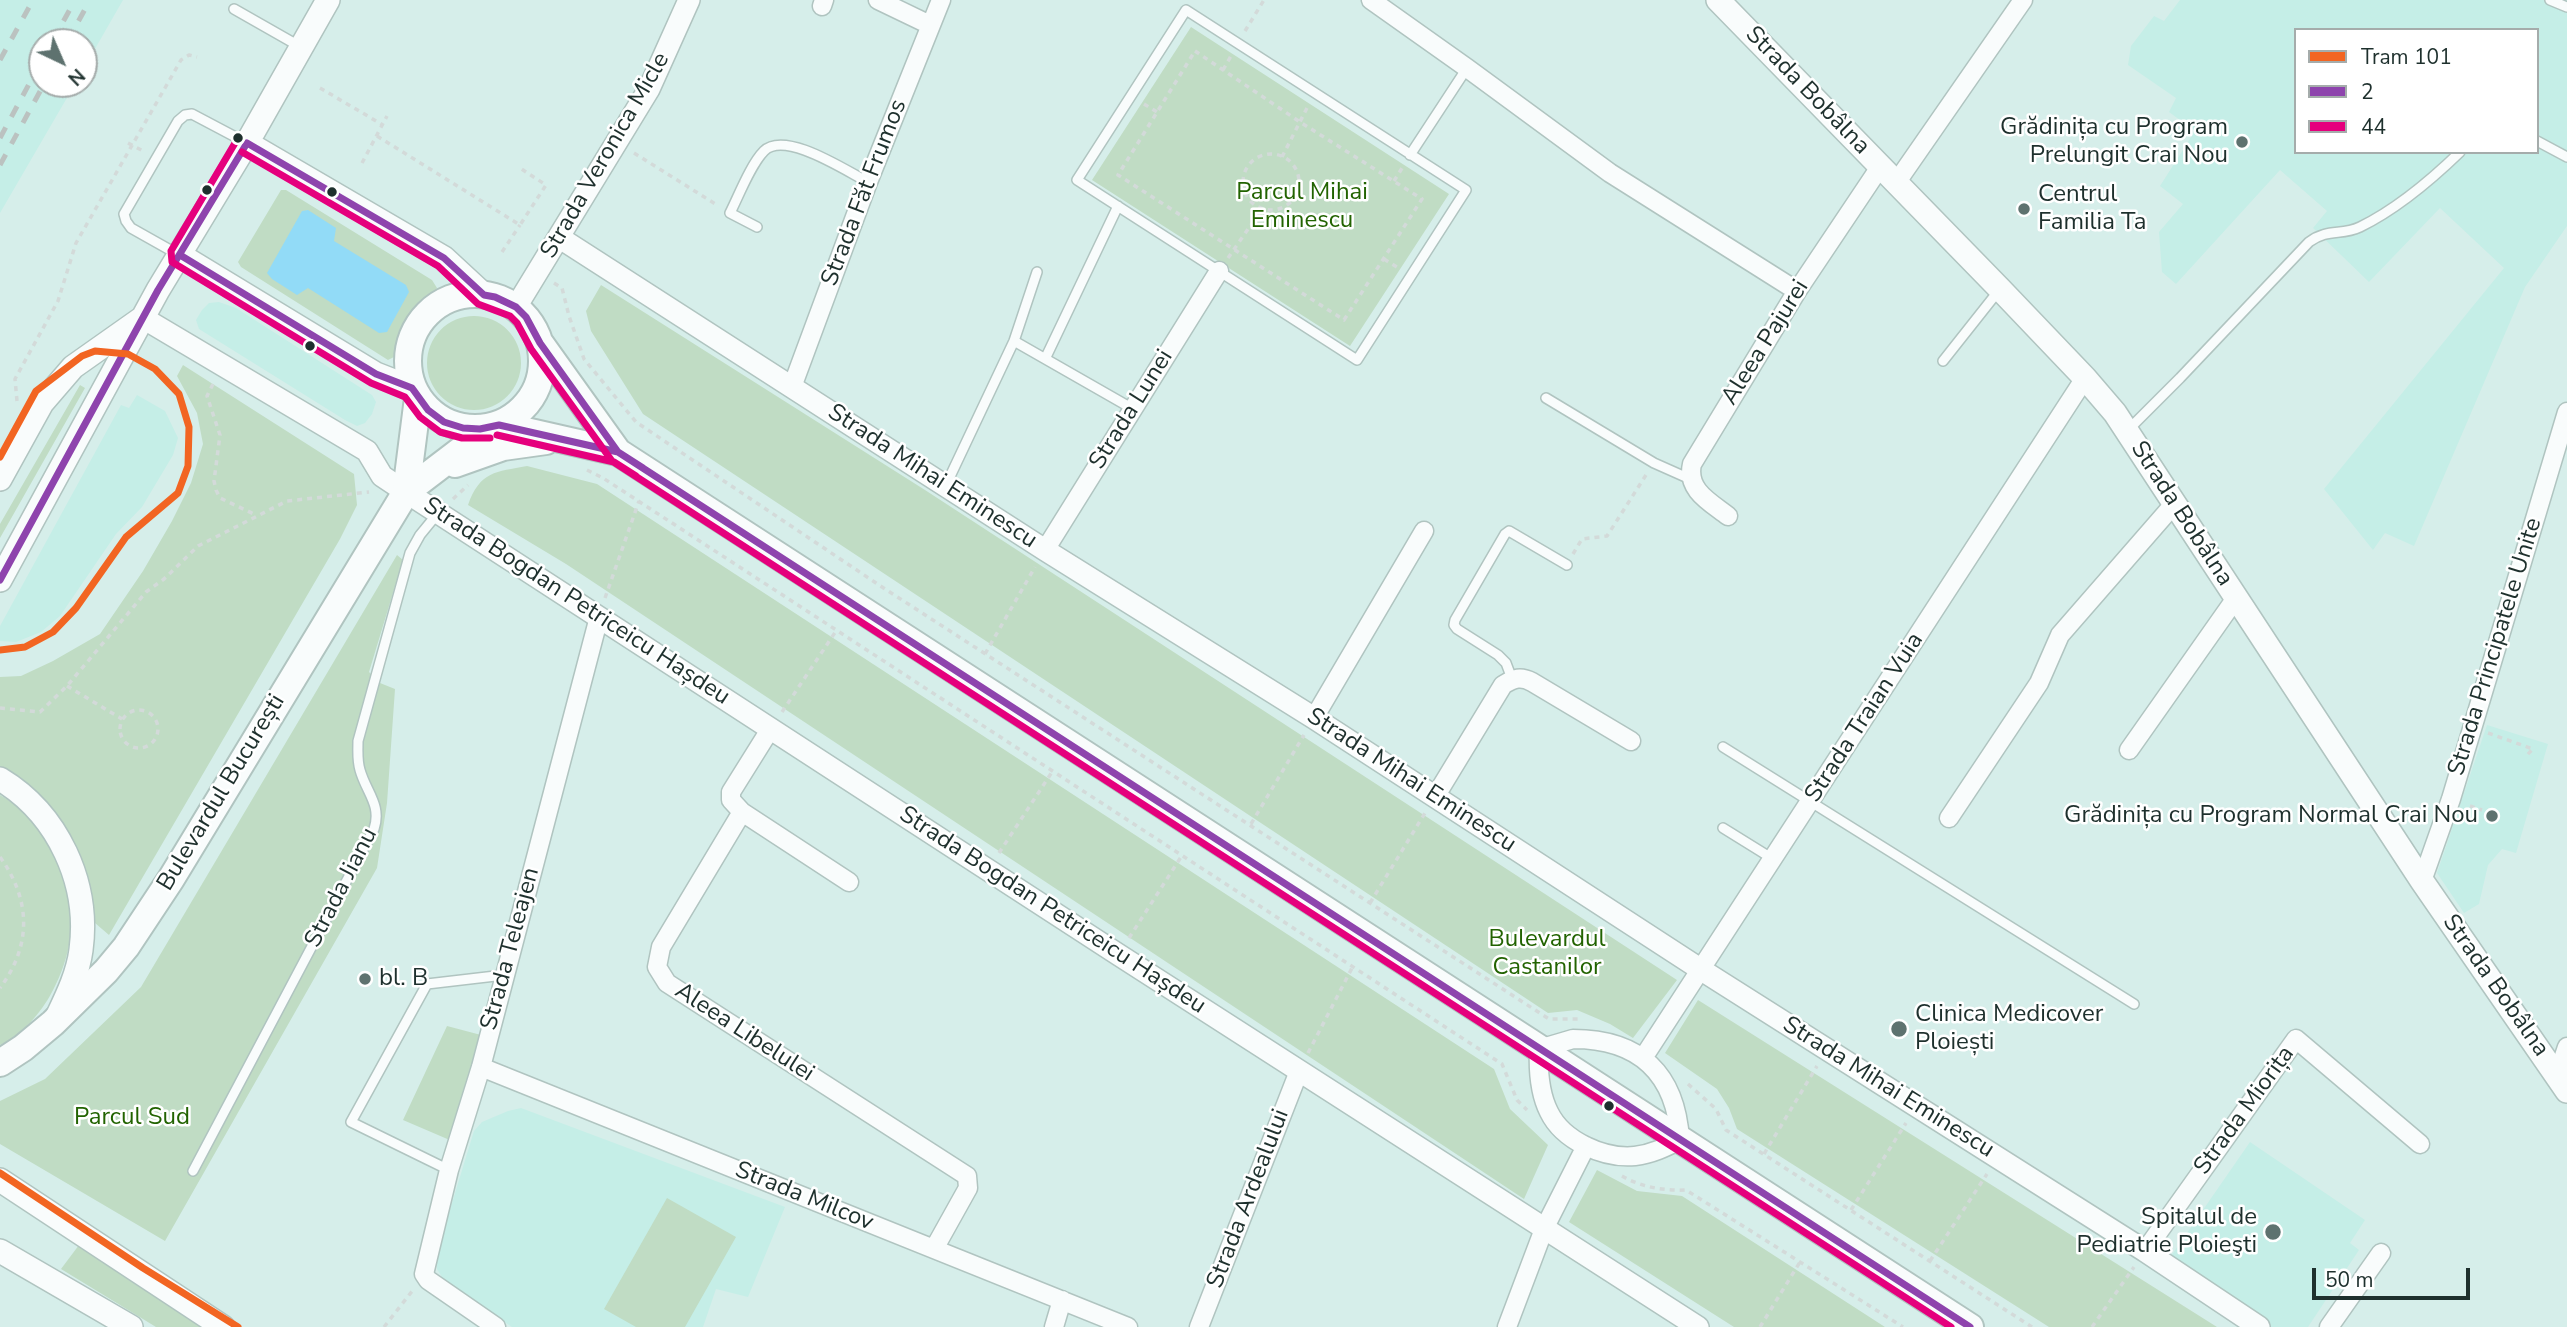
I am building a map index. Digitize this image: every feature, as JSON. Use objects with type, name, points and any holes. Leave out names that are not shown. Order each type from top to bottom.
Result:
[{"type":"main road","points":[[0,580],[143,318],[328,0]]},
{"type":"main road","name":"Strada Bobâlna","points":[[1730,5],[1888,175],[2085,378],[2127,431],[2422,881],[2562,1084]]},
{"type":"main road","points":[[247,143],[444,258],[484,295]]},
{"type":"main road","points":[[180,256],[376,374],[415,393]]},
{"type":"main road","points":[[495,426],[516,415],[530,400],[539,383],[543,363],[540,343],[535,330],[516,307],[484,295],[452,298],[433,308],[418,325],[409,345],[407,367],[415,393],[428,410],[444,422],[463,428],[495,426],[618,452],[1970,1327]]},
{"type":"main road","points":[[0,479],[43,403],[73,367],[143,318]]},
{"type":"main road","points":[[540,343],[618,452]]},
{"type":"main road","name":"Bulevardul București","points":[[409,494],[415,393]]},
{"type":"main road","name":"Bulevardul București","points":[[0,1062],[23,1048],[54,1023],[106,971],[141,925],[409,494],[495,426]]},
{"type":"main road","points":[[409,494],[473,456],[503,447],[564,440]]},
{"type":"main road","points":[[0,779],[34,806],[58,837],[77,881],[83,931],[77,969],[54,1023]]},
{"type":"main road","points":[[0,1180],[223,1327]]},
{"type":"main road","points":[[0,1251],[131,1327]]},
{"type":"street","name":"Strada Veronica Micle","points":[[516,307],[649,89],[689,0]]},
{"type":"street","points":[[878,0],[930,25]]},
{"type":"street","name":"Strada Făt Frumos","points":[[792,387],[868,182],[941,0]]},
{"type":"street","points":[[1371,0],[1610,173],[1797,291]]},
{"type":"street","name":"Aleea Pajurei","points":[[1690,479],[1692,464],[1797,291],[2023,0]]},
{"type":"street","name":"Strada Mihai Eminescu","points":[[560,238],[1045,550],[1314,718],[1700,969],[2145,1251],[2259,1327]]},
{"type":"street","name":"Strada Lunei","points":[[1045,550],[1219,271]]},
{"type":"street","name":"Strada Bogdan Petriceicu Hașdeu","points":[[143,318],[367,451],[382,476],[409,494],[1119,955],[1699,1327]]},
{"type":"street","name":"Strada Traian Vuia","points":[[1643,1058],[2085,378]]},
{"type":"street","name":"Strada Principatele Unite","points":[[2422,881],[2473,729],[2567,412]]},
{"type":"street","points":[[1690,479],[1694,488],[1728,516]]},
{"type":"street","points":[[1949,818],[2046,673],[2060,635],[2175,503]]},
{"type":"street","points":[[1314,718],[1424,531]]},
{"type":"street","points":[[2129,750],[2236,598]]},
{"type":"street","name":"Strada Teleajen","points":[[426,1277],[449,1170],[481,1067],[599,617]]},
{"type":"street","points":[[1435,797],[1503,685],[1512,679],[1524,678],[1532,682],[1631,741]]},
{"type":"street","points":[[771,728],[731,792],[731,800],[742,812],[849,882]]},
{"type":"street","name":"Aleea Libelulei","points":[[742,812],[661,947],[657,968],[667,984],[967,1176],[968,1188],[933,1249]]},
{"type":"street","points":[[1589,1039],[1610,1041],[1643,1058],[1655,1068],[1672,1094],[1679,1117],[1680,1140],[1638,1156],[1584,1151],[1549,1114],[1540,1085],[1539,1049],[1558,1041],[1589,1039]]},
{"type":"street","name":"Strada Miorița","points":[[2145,1251],[2296,1039],[2420,1144]]},
{"type":"street","points":[[2562,1084],[2567,1047]]},
{"type":"street","name":"Strada Milcov","points":[[481,1067],[1128,1327]]},
{"type":"street","name":"Strada Ardealului","points":[[1199,1327],[1299,1071]]},
{"type":"street","points":[[1507,1327],[1544,1229],[1584,1151]]},
{"type":"street","points":[[2329,1327],[2381,1253]]},
{"type":"street","points":[[426,1277],[496,1327]]},
{"type":"street","points":[[1054,1327],[1062,1300]]},
{"type":"lane","points":[[2550,0],[2567,7]]},
{"type":"lane","points":[[234,9],[301,47]]},
{"type":"lane","points":[[1186,10],[1315,93],[1466,190],[1357,359],[1077,180],[1186,10]]},
{"type":"lane","points":[[1410,155],[1467,68]]},
{"type":"lane","points":[[180,256],[131,228],[125,221],[124,214],[172,130],[185,115],[192,114],[247,143]]},
{"type":"lane","points":[[2539,142],[2567,157]]},
{"type":"lane","points":[[757,227],[730,213],[765,150],[776,144],[801,148],[868,182]]},
{"type":"lane","points":[[2127,431],[2309,242],[2320,234],[2357,229],[2394,207],[2434,177],[2458,154]]},
{"type":"lane","points":[[1046,357],[1118,206]]},
{"type":"lane","points":[[946,485],[1014,341],[1037,272]]},
{"type":"lane","points":[[1943,362],[2000,289]]},
{"type":"lane","points":[[1014,341],[1133,409]]},
{"type":"lane","points":[[1546,398],[1654,463],[1690,479]]},
{"type":"lane","name":"Strada Jianu","points":[[193,1171],[377,821],[377,807],[360,769],[358,741],[410,553],[420,535],[439,513]]},
{"type":"lane","points":[[1512,679],[1506,663],[1457,629],[1455,620],[1509,531],[1567,565]]},
{"type":"lane","points":[[1723,747],[2134,1004]]},
{"type":"lane","points":[[1723,828],[1773,859]]},
{"type":"lane","points":[[449,1170],[351,1122],[427,984],[504,975]]},
{"type":"path","points":[[1238,43],[1264,0]]},
{"type":"path","points":[[1195,51],[1300,122],[1422,199],[1344,320],[1118,175],[1195,51]]},
{"type":"path","points":[[18,410],[15,379],[58,301],[76,243],[181,60],[189,55],[197,57]]},
{"type":"path","points":[[320,88],[383,124]]},
{"type":"path","points":[[1282,157],[1315,93]]},
{"type":"path","points":[[362,163],[387,116]]},
{"type":"path","points":[[377,136],[520,226]]},
{"type":"path","points":[[618,143],[730,213]]},
{"type":"path","points":[[1271,154],[1292,164],[1298,174],[1297,191],[1292,200],[1283,206],[1263,209],[1247,197],[1243,188],[1243,176],[1248,165],[1261,156],[1271,154]]},
{"type":"path","points":[[502,252],[545,185],[520,168]]},
{"type":"path","points":[[1219,271],[1263,209]]},
{"type":"path","points":[[538,272],[562,288],[584,359],[636,422],[985,654],[1549,1020],[1575,1018],[1586,1022]]},
{"type":"path","points":[[224,364],[206,396],[220,435],[215,490],[220,498],[256,515]]},
{"type":"path","points":[[1567,565],[1582,539],[1607,536],[1654,463]]},
{"type":"path","points":[[580,467],[639,501],[1502,1064],[1517,1100],[1527,1110]]},
{"type":"path","points":[[439,513],[476,478]]},
{"type":"path","points":[[0,708],[40,712],[66,686],[146,592],[164,579],[198,546],[256,515],[287,501],[364,492],[409,494]]},
{"type":"path","points":[[599,617],[639,501]]},
{"type":"path","points":[[985,654],[1045,550]]},
{"type":"path","points":[[771,728],[836,631]]},
{"type":"path","points":[[66,686],[122,719]]},
{"type":"path","points":[[132,711],[146,711],[156,720],[156,738],[141,748],[129,746],[121,736],[122,719],[132,711]]},
{"type":"path","points":[[1250,825],[1314,718]]},
{"type":"path","points":[[2473,729],[2533,749],[2527,755]]},
{"type":"path","points":[[988,870],[1052,772]]},
{"type":"path","points":[[1370,903],[1435,797]]},
{"type":"path","points":[[0,857],[16,881],[24,908],[24,936],[16,963],[0,988]]},
{"type":"path","points":[[1119,955],[1181,857]]},
{"type":"path","points":[[1299,1071],[1352,968]]},
{"type":"path","points":[[1764,1154],[1828,1049]]},
{"type":"path","points":[[1682,1080],[1716,1109],[1726,1130],[2032,1327]]},
{"type":"path","points":[[1851,1210],[1916,1106]]},
{"type":"path","points":[[1584,1151],[1634,1183],[1669,1190],[1686,1190],[1903,1327]]},
{"type":"path","points":[[1930,1261],[1997,1157]]},
{"type":"path","points":[[2092,1327],[2145,1251]]},
{"type":"path","points":[[1760,1327],[1800,1262]]},
{"type":"path","points":[[384,1327],[426,1277]]},
{"type":"shaded area","points":[[0,0],[123,0],[98,44],[98,28],[28,28],[28,98],[67,98],[0,213]]},
{"type":"shaded area","points":[[2180,0],[2567,0],[2567,226],[2525,287],[2414,546],[2385,533],[2373,550],[2324,489],[2504,268],[2440,208],[2369,282],[2313,228],[2327,211],[2280,170],[2176,284],[2162,272],[2159,232],[2183,204],[2160,186],[2195,131],[2169,112],[2176,98],[2128,65],[2131,46],[2154,16],[2164,21]]},
{"type":"shaded area","points":[[219,302],[236,308],[372,395],[376,402],[365,423],[357,426],[345,420],[199,329],[196,320],[202,310],[209,303]]},
{"type":"shaded area","points":[[137,395],[165,411],[178,438],[173,455],[142,507],[116,534],[60,616],[41,632],[16,642],[0,641],[0,626],[121,405],[129,408]]},
{"type":"shaded area","name":"Grădinița cu Program Normal Crai Nou","points":[[2487,725],[2548,744],[2516,853],[2502,849],[2488,865],[2479,904],[2464,913],[2437,873]]},
{"type":"shaded area","points":[[521,1108],[785,1207],[748,1297],[716,1289],[703,1327],[512,1327],[445,1282],[437,1269],[437,1252],[474,1131],[482,1122]]},
{"type":"shaded area","name":"Spitalul de Pediatrie Ploieşti","points":[[2250,1142],[2365,1220],[2350,1243],[2359,1250],[2308,1327],[2270,1327],[2169,1259]]},
{"type":"green space","name":"Parcul Mihai Eminescu","points":[[1191,27],[1449,194],[1350,346],[1092,180]]},
{"type":"green space","points":[[281,190],[286,190],[432,280],[437,288],[406,320],[398,338],[396,356],[388,360],[241,267],[238,262]]},
{"type":"green space","name":"Bulevardul Castanilor","points":[[601,285],[925,490],[1677,980],[1633,1038],[1610,1024],[1577,1010],[1548,1013],[643,414],[591,331],[586,311]]},
{"type":"green space","points":[[474,316],[492,320],[507,330],[517,345],[521,363],[517,381],[507,396],[492,406],[474,410],[456,406],[441,396],[431,381],[427,363],[431,345],[441,330],[456,320]]},
{"type":"green space","points":[[183,365],[354,474],[357,505],[340,539],[109,935],[95,923],[87,880],[0,768],[0,677],[21,676],[100,634],[143,571],[191,483],[203,444],[197,413],[177,376]]},
{"type":"green space","points":[[80,385],[85,388],[0,538],[0,524]]},
{"type":"green space","name":"Bulevardul Castanilor","points":[[527,466],[597,484],[1494,1069],[1510,1109],[1548,1145],[1524,1199],[566,564],[468,505],[478,485],[490,475]]},
{"type":"green space","name":"Parcul Sud","points":[[397,555],[403,560],[369,672],[380,683],[395,689],[387,803],[377,868],[165,1241],[0,1144],[0,1101],[45,1079],[141,987]]},
{"type":"green space","points":[[0,795],[25,812],[44,833],[58,856],[68,882],[72,909],[64,965],[52,992],[30,1023],[0,1045]]},
{"type":"green space","points":[[1698,1000],[2217,1327],[2049,1327],[1737,1129],[1729,1108],[1717,1089],[1665,1053]]},
{"type":"green space","points":[[447,1026],[481,1035],[452,1141],[403,1120]]},
{"type":"green space","points":[[1597,1170],[1637,1191],[1682,1196],[1885,1327],[1734,1327],[1569,1222]]},
{"type":"green space","points":[[667,1198],[736,1237],[685,1327],[636,1327],[604,1309]]},
{"type":"green space","points":[[79,1245],[204,1327],[156,1327],[61,1269]]},
{"type":"water","points":[[308,210],[336,228],[334,241],[406,285],[409,292],[387,332],[379,333],[308,288],[297,295],[267,273],[302,211]]},
{"type":"railway","points":[[0,60],[33,0]]},
{"type":"railway","points":[[60,28],[75,0]]},
{"type":"railway","points":[[75,28],[90,0]]},
{"type":"railway","points":[[0,138],[28,86]]},
{"type":"railway","points":[[0,165],[36,98]]},
{"type":"tram line","name":"101","points":[[0,457],[36,391],[82,356],[95,351],[128,354],[155,369],[179,394],[189,427],[188,466],[178,493],[126,537],[76,608],[53,632],[25,647],[0,650]]},
{"type":"tram line","name":"101","points":[[0,1173],[238,1327]]},
{"type":"transit line","name":"44","points":[[238,138],[171,251],[172,262],[371,383],[405,397],[420,417],[440,432],[462,438],[490,438]]},
{"type":"transit line","name":"2","points":[[0,580],[158,290],[247,143],[444,258],[484,295],[516,307],[526,317],[540,343],[618,452],[1970,1327]]},
{"type":"transit line","name":"44","points":[[242,152],[438,266],[478,304],[510,316],[612,461],[1951,1327]]},
{"type":"transit line","name":"2","points":[[180,255],[376,374],[412,388],[428,410],[444,422],[463,428],[480,429],[499,425],[618,452],[643,468]]},
{"type":"transit line","name":"44","points":[[497,435],[614,462],[636,476]]},
{"type":"place","name":"Grădinița cu Program Prelungit Crai Nou","points":[[2242,142]]},
{"type":"place","name":"Centrul Familia Ta","points":[[2024,209]]},
{"type":"place","name":"Grădinița cu Program Normal Crai Nou","points":[[2492,816]]},
{"type":"place","name":"bl. B","points":[[365,979]]},
{"type":"place","name":"Clinica Medicover Ploiești","points":[[1899,1029]]},
{"type":"place","name":"Spitalul de Pediatrie Ploieşti","points":[[2273,1232]]}]
